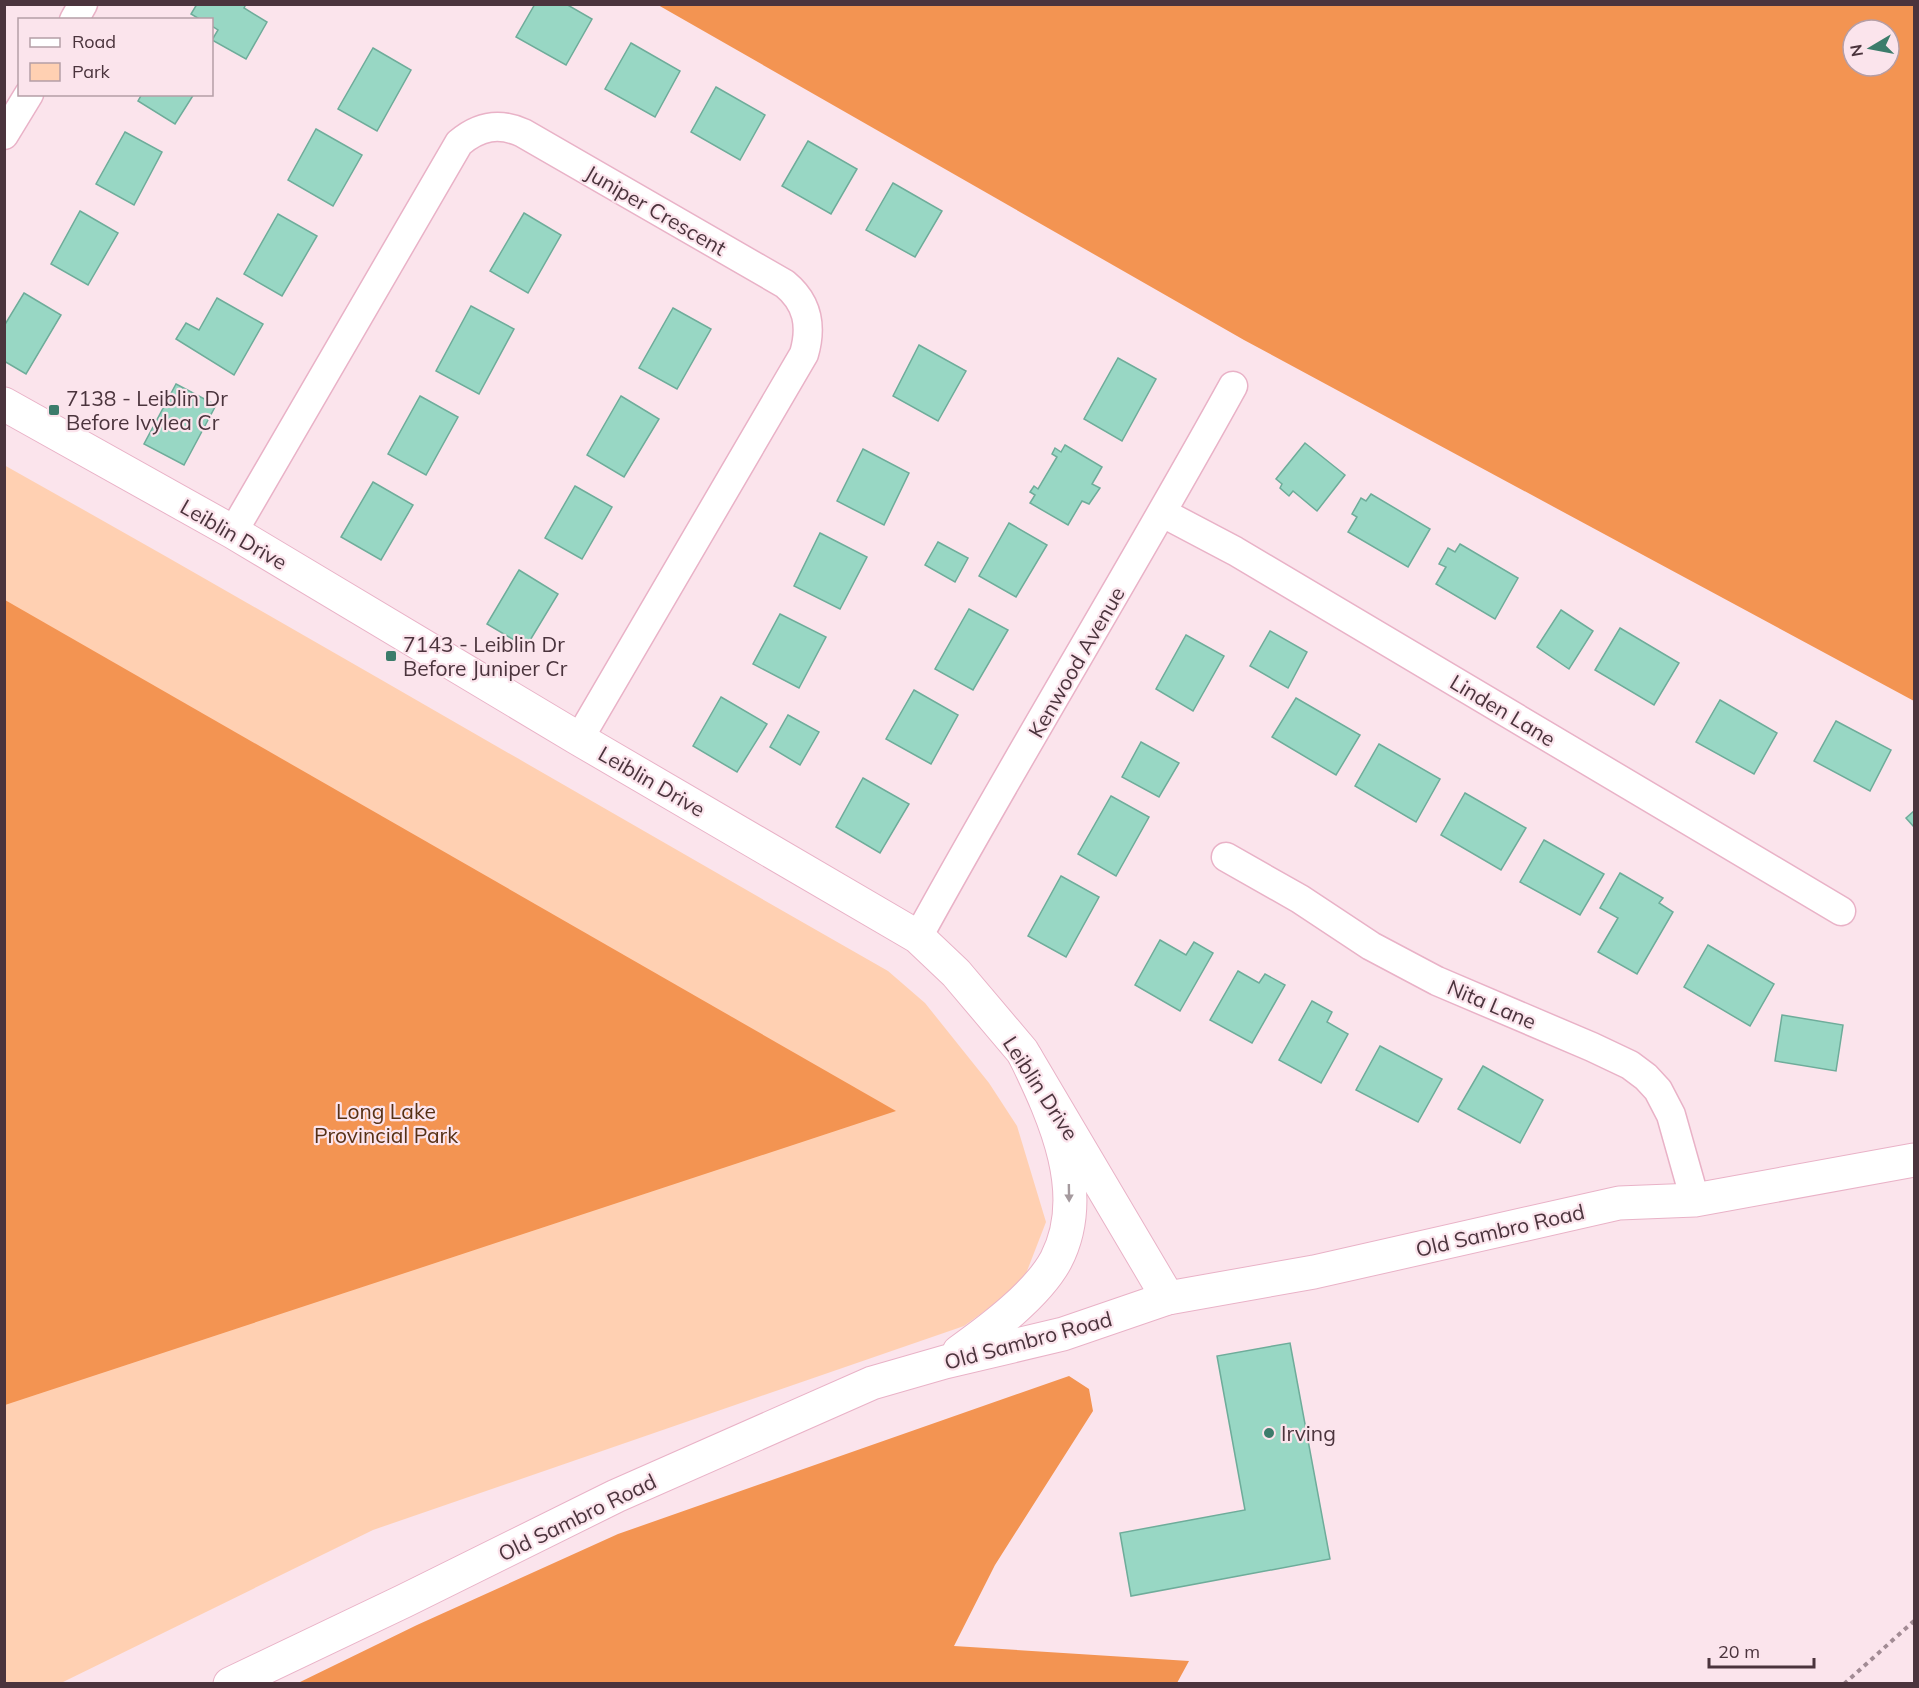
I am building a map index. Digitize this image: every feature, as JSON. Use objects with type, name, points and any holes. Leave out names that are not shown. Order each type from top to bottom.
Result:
[{"type":"main road","name":"Leiblin Drive","points":[[4,404],[233,532],[579,739],[918,937],[963,980],[1026,1058],[1168,1298]]},
{"type":"main road","points":[[945,1362],[996,1325],[1041,1281],[1055,1261],[1064,1240],[1069,1214],[1069,1183],[1062,1149],[1048,1102],[1026,1058]]},
{"type":"main road","name":"Old Sambro Road","points":[[230,1683],[404,1601],[616,1496],[872,1383],[945,1362],[1063,1334],[1168,1298],[1314,1272],[1619,1203],[1695,1200],[1914,1160]]},
{"type":"street","points":[[75,18],[83,4]]},
{"type":"street","points":[[4,135],[28,96]]},
{"type":"street","name":"Juniper Crescent","points":[[233,532],[459,143],[480,129],[502,127],[523,133],[785,284],[797,294],[807,315],[808,342],[804,354],[579,739]]},
{"type":"street","name":"Kenwood Avenue","points":[[918,937],[1074,663],[1163,513],[1233,386]]},
{"type":"street","name":"Linden Lane","points":[[1163,513],[1235,551],[1841,910]]},
{"type":"street","name":"Nita Lane","points":[[1226,857],[1300,899],[1371,946],[1437,981],[1592,1047],[1630,1065],[1647,1077],[1658,1090],[1671,1115],[1695,1200]]},
{"type":"path","points":[[1844,1683],[1914,1621]]},
{"type":"green space","points":[[658,5],[1914,5],[1914,701],[1244,340]]},
{"type":"green space","name":"Long Lake Provincial Park","points":[[4,465],[888,971],[925,1003],[989,1083],[1017,1126],[1046,1222],[1022,1284],[964,1326],[373,1530],[61,1683],[5,1683]]},
{"type":"green space","points":[[5,600],[896,1111],[5,1405]]},
{"type":"green space","points":[[1069,1376],[1089,1389],[1093,1411],[995,1565],[954,1646],[1189,1661],[1177,1683],[298,1683],[417,1625],[618,1534]]},
{"type":"building","points":[[197,4],[246,4],[244,8],[267,22],[246,59],[213,41],[218,30],[213,27],[213,18],[198,18],[191,14]]},
{"type":"building","points":[[535,4],[566,4],[592,19],[566,65],[516,37]]},
{"type":"building","points":[[631,43],[680,71],[655,117],[605,89]]},
{"type":"building","points":[[373,48],[411,70],[377,131],[338,109]]},
{"type":"building","points":[[716,87],[765,115],[740,160],[691,132]]},
{"type":"building","points":[[141,96],[193,96],[175,124],[138,101]]},
{"type":"building","points":[[316,129],[362,155],[333,206],[288,180]]},
{"type":"building","points":[[125,132],[162,152],[134,205],[96,184]]},
{"type":"building","points":[[808,141],[857,169],[831,214],[782,186]]},
{"type":"building","points":[[893,183],[942,211],[915,257],[866,230]]},
{"type":"building","points":[[80,211],[118,233],[88,285],[51,264]]},
{"type":"building","points":[[524,213],[561,235],[528,293],[490,271]]},
{"type":"building","points":[[278,214],[317,236],[282,296],[244,274]]},
{"type":"building","points":[[24,293],[61,315],[26,374],[4,361],[4,326]]},
{"type":"building","points":[[217,298],[263,324],[234,375],[176,339],[186,323],[199,330]]},
{"type":"building","points":[[471,306],[514,329],[479,394],[436,371]]},
{"type":"building","points":[[673,308],[711,329],[677,389],[639,368]]},
{"type":"building","points":[[919,345],[966,371],[938,421],[893,396]]},
{"type":"building","points":[[1118,358],[1156,379],[1122,441],[1084,419]]},
{"type":"building","points":[[176,384],[216,405],[184,465],[144,444]]},
{"type":"building","points":[[420,396],[458,417],[426,475],[388,454]]},
{"type":"building","points":[[621,396],[659,419],[624,477],[587,455]]},
{"type":"building","points":[[1305,443],[1345,475],[1317,511],[1293,491],[1289,496],[1280,488],[1282,484],[1276,479]]},
{"type":"building","points":[[1065,445],[1102,467],[1092,484],[1100,488],[1089,504],[1082,501],[1068,525],[1030,503],[1035,495],[1030,492],[1034,486],[1038,489],[1057,457],[1052,454],[1055,448],[1061,452]]},
{"type":"building","points":[[863,449],[909,473],[884,525],[837,501]]},
{"type":"building","points":[[373,482],[413,505],[381,560],[341,537]]},
{"type":"building","points":[[575,486],[612,507],[582,559],[545,538]]},
{"type":"building","points":[[1371,494],[1430,529],[1408,567],[1348,532],[1357,517],[1352,514],[1361,498],[1366,501]]},
{"type":"building","points":[[1009,523],[1047,545],[1016,597],[979,576]]},
{"type":"building","points":[[820,533],[867,557],[840,609],[794,586]]},
{"type":"building","points":[[938,542],[968,558],[955,582],[925,565]]},
{"type":"building","points":[[1460,544],[1518,578],[1495,619],[1436,584],[1446,567],[1439,564],[1448,548],[1455,552]]},
{"type":"building","points":[[519,570],[558,594],[526,647],[487,624]]},
{"type":"building","points":[[969,609],[1008,630],[973,690],[935,669]]},
{"type":"building","points":[[1561,610],[1593,631],[1569,669],[1537,647]]},
{"type":"building","points":[[780,614],[826,637],[799,688],[753,664]]},
{"type":"building","points":[[1620,628],[1679,663],[1654,705],[1595,670]]},
{"type":"building","points":[[1270,631],[1307,652],[1288,688],[1250,666]]},
{"type":"building","points":[[1186,635],[1224,656],[1193,711],[1156,689]]},
{"type":"building","points":[[914,690],[958,715],[931,764],[886,739]]},
{"type":"building","points":[[721,697],[767,724],[737,772],[693,746]]},
{"type":"building","points":[[1296,698],[1360,735],[1336,775],[1272,737]]},
{"type":"building","points":[[1720,700],[1777,733],[1754,774],[1696,742]]},
{"type":"building","points":[[788,715],[819,732],[800,765],[770,747]]},
{"type":"building","points":[[1836,721],[1891,750],[1870,791],[1814,761]]},
{"type":"building","points":[[1141,742],[1179,763],[1159,797],[1122,777]]},
{"type":"building","points":[[1379,744],[1440,779],[1416,822],[1355,786]]},
{"type":"building","points":[[863,778],[909,804],[880,853],[836,827]]},
{"type":"building","points":[[1465,793],[1526,828],[1501,870],[1441,835]]},
{"type":"building","points":[[1111,796],[1149,817],[1116,876],[1078,854]]},
{"type":"building","points":[[1914,811],[1914,827],[1906,818]]},
{"type":"building","points":[[1544,840],[1604,874],[1580,915],[1520,882]]},
{"type":"building","points":[[1620,873],[1663,898],[1659,903],[1673,912],[1637,974],[1598,952],[1618,918],[1600,908]]},
{"type":"building","points":[[1061,876],[1099,897],[1066,957],[1028,936]]},
{"type":"building","points":[[1160,940],[1186,955],[1194,942],[1213,953],[1180,1011],[1135,985]]},
{"type":"building","points":[[1708,945],[1774,984],[1750,1026],[1684,987]]},
{"type":"building","points":[[1238,971],[1259,983],[1265,974],[1285,985],[1252,1043],[1210,1020]]},
{"type":"building","points":[[1312,1001],[1332,1012],[1327,1022],[1348,1034],[1321,1083],[1279,1060]]},
{"type":"building","points":[[1782,1015],[1843,1025],[1836,1071],[1775,1061]]},
{"type":"building","points":[[1380,1046],[1442,1079],[1418,1122],[1356,1090]]},
{"type":"building","points":[[1483,1066],[1543,1100],[1520,1143],[1458,1109]]},
{"type":"building","name":"Irving","points":[[1290,1343],[1330,1559],[1131,1596],[1120,1533],[1245,1510],[1217,1356]]},
{"type":"place","name":"7138 - Leiblin Dr Before Ivylea Cr","points":[[54,410]]},
{"type":"place","name":"7143 - Leiblin Dr Before Juniper Cr","points":[[391,656]]},
{"type":"place","name":"Irving","points":[[1269,1433]]}]
